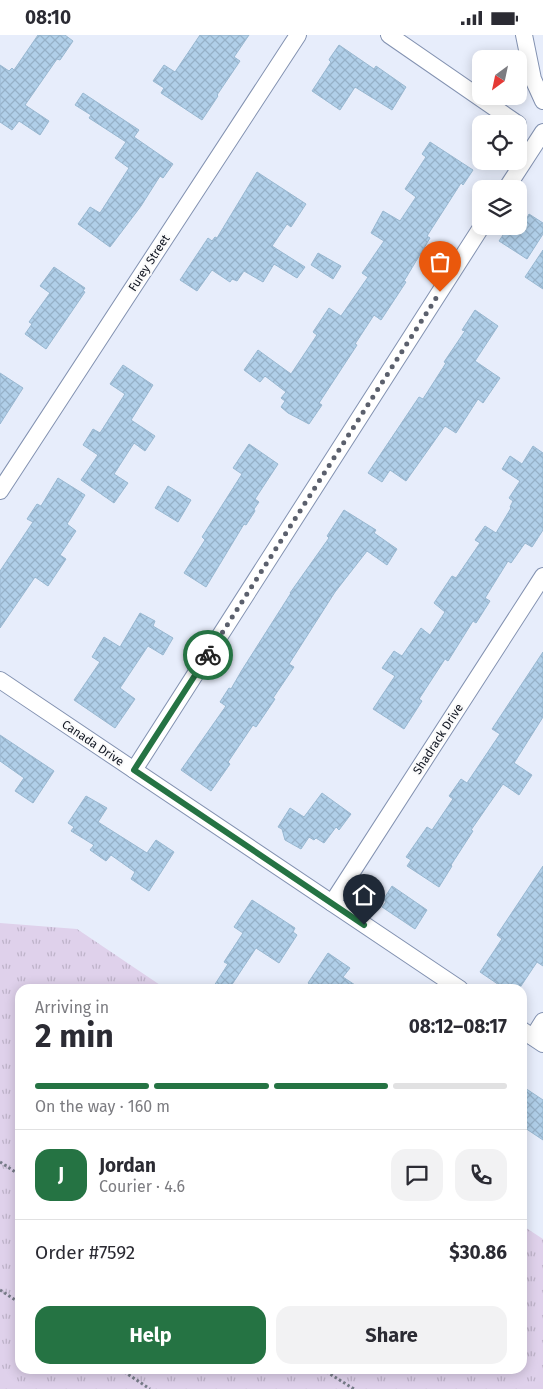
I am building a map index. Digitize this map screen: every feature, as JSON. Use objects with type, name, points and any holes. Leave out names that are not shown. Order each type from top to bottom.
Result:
[{"type":"street","name":"Furey Street","points":[[0,491],[298,35]]},
{"type":"street","points":[[389,35],[505,115]]},
{"type":"street","points":[[524,35],[533,79],[543,101]]},
{"type":"street","points":[[512,180],[541,135],[527,128]]},
{"type":"street","points":[[134,770],[476,235]]},
{"type":"street","name":"Shadrack Drive","points":[[332,903],[543,576]]},
{"type":"street","name":"Canada Drive","points":[[0,680],[453,984]]},
{"type":"street","points":[[533,1037],[543,1021]]},
{"type":"path","points":[[0,1162],[15,1172]]},
{"type":"path","points":[[0,1290],[15,1300]]},
{"type":"path","points":[[128,1374],[150,1389]]},
{"type":"path","points":[[330,1374],[354,1389]]},
{"type":"green space","points":[[0,923],[77,929],[159,984],[15,984],[15,1374],[527,1374],[527,1229],[543,1239],[543,1389],[0,1389]]},
{"type":"building","points":[[38,35],[65,35],[73,41],[60,60],[57,59],[25,105],[49,121],[40,135],[19,121],[12,130],[0,122],[0,65],[9,71],[12,68],[14,70]]},
{"type":"building","points":[[200,35],[249,35],[234,57],[240,61],[202,120],[161,93],[164,88],[153,81],[164,65],[175,72]]},
{"type":"building","points":[[339,45],[374,69],[376,66],[406,87],[392,110],[355,87],[340,110],[312,91],[331,62],[329,60]]},
{"type":"building","points":[[83,93],[139,130],[134,137],[173,164],[163,178],[160,176],[141,206],[110,247],[78,224],[90,207],[100,213],[129,168],[115,158],[126,142],[89,118],[91,115],[75,105]]},
{"type":"building","points":[[430,142],[473,170],[463,185],[461,183],[427,236],[430,238],[404,281],[406,282],[381,320],[374,315],[355,344],[357,345],[319,403],[322,405],[309,424],[281,407],[285,401],[281,398],[286,392],[265,376],[260,382],[244,370],[258,350],[291,374],[317,335],[313,332],[329,308],[341,316],[368,277],[362,273],[384,241],[371,233],[383,211],[400,221],[416,197],[405,189],[426,157],[422,154]]},
{"type":"building","points":[[257,172],[306,204],[291,227],[287,224],[272,246],[305,267],[297,278],[274,264],[263,282],[244,271],[237,281],[232,279],[230,282],[212,270],[197,291],[180,280],[208,238],[212,241],[215,237],[217,238]]},
{"type":"building","points":[[529,214],[543,223],[543,234],[527,259],[499,241],[503,235],[527,235],[527,218]]},
{"type":"building","points":[[543,250],[543,289],[525,277]]},
{"type":"building","points":[[318,253],[341,266],[333,279],[311,265]]},
{"type":"building","points":[[54,267],[85,288],[83,291],[85,292],[46,349],[25,334],[32,324],[29,322],[50,293],[40,286]]},
{"type":"building","points":[[475,310],[498,326],[475,361],[500,378],[483,403],[478,399],[456,433],[445,426],[406,481],[390,470],[382,482],[368,473],[419,397],[423,399],[446,363],[444,362],[465,331],[462,330]]},
{"type":"building","points":[[123,365],[153,385],[131,420],[155,436],[145,451],[134,443],[114,474],[128,483],[114,503],[81,480],[98,455],[83,445],[93,429],[100,433],[125,394],[110,384]]},
{"type":"building","points":[[0,373],[23,388],[0,424]]},
{"type":"building","points":[[249,444],[278,464],[255,499],[259,502],[254,509],[255,511],[246,525],[244,524],[206,587],[184,573],[205,540],[202,537],[242,474],[233,468]]},
{"type":"building","points":[[533,446],[543,453],[543,530],[532,547],[525,543],[511,563],[508,561],[485,598],[490,601],[476,623],[473,621],[448,661],[445,659],[419,699],[422,701],[404,729],[373,709],[395,676],[382,668],[394,651],[402,656],[421,628],[430,635],[445,612],[434,603],[452,576],[456,578],[480,543],[475,540],[485,526],[496,533],[511,508],[513,501],[509,498],[520,481],[502,469],[510,456],[522,464]]},
{"type":"building","points":[[58,478],[85,495],[67,524],[76,531],[60,555],[66,559],[48,586],[35,577],[0,628],[0,571],[33,522],[27,519],[37,504],[41,506]]},
{"type":"building","points":[[168,486],[191,500],[178,522],[155,508]]},
{"type":"building","points":[[344,510],[376,530],[374,533],[397,549],[387,565],[367,551],[335,592],[289,664],[294,667],[273,698],[275,699],[256,727],[253,725],[228,762],[230,764],[211,791],[181,770],[226,706],[220,702],[229,688],[231,689],[290,593],[329,538],[327,536]]},
{"type":"building","points":[[140,613],[155,621],[153,626],[173,638],[163,655],[148,646],[120,688],[135,699],[115,728],[74,700],[100,662],[92,657],[104,637],[120,647]]},
{"type":"building","points":[[543,652],[543,717],[514,763],[532,775],[519,795],[503,784],[471,830],[473,831],[439,887],[407,866],[411,860],[406,857],[427,827],[432,830],[453,799],[449,796],[461,779],[467,783],[500,734],[492,729]]},
{"type":"building","points":[[0,735],[54,771],[33,803],[15,791],[24,778],[0,761]]},
{"type":"building","points":[[322,793],[351,814],[339,830],[336,827],[324,843],[316,838],[314,840],[309,837],[301,849],[285,840],[282,829],[278,827],[290,808],[304,817]]},
{"type":"building","points":[[86,796],[107,808],[98,822],[147,853],[156,840],[174,852],[149,891],[131,879],[135,872],[111,855],[106,861],[90,850],[94,845],[71,831],[74,827],[68,823]]},
{"type":"building","points":[[543,866],[543,966],[537,962],[522,984],[498,984],[480,972],[502,939],[497,935]]},
{"type":"building","points":[[392,886],[427,910],[415,929],[382,907],[386,902],[383,900]]},
{"type":"building","points":[[252,900],[295,928],[293,932],[297,935],[279,963],[256,948],[232,984],[215,984],[228,964],[224,962],[243,933],[234,927]]},
{"type":"building","points":[[328,953],[350,968],[343,977],[354,984],[309,984],[308,983]]},
{"type":"building","points":[[527,1089],[543,1100],[543,1140],[527,1129]]},
{"type":"way so far","points":[[208,655],[440,292]]},
{"type":"route","points":[[208,655],[134,770],[364,925]]}]
